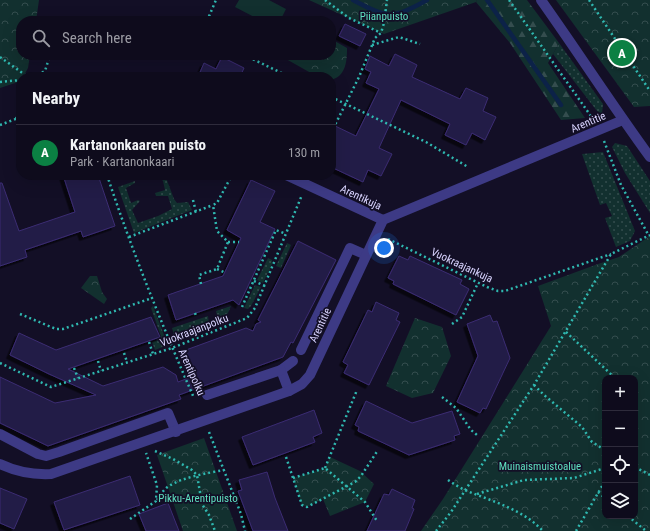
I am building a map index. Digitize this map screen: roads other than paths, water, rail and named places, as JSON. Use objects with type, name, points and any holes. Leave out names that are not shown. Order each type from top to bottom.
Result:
[{"type":"street","points":[[541,0],[650,157]]},
{"type":"street","name":"Arentitie","points":[[0,464],[14,471],[40,475],[51,474],[205,422],[289,391],[302,384],[310,375],[383,220],[623,120]]},
{"type":"street","name":"Arentikuja","points":[[297,180],[383,220]]},
{"type":"street","points":[[301,350],[350,248],[366,255]]},
{"type":"street","points":[[207,395],[281,370],[293,361]]},
{"type":"street","points":[[281,370],[289,391]]},
{"type":"street","points":[[0,434],[38,454],[46,456],[168,413],[176,432]]},
{"type":"street","points":[[59,452],[66,469]]},
{"type":"waterway","points":[[353,0],[374,10],[390,14],[397,14],[405,11],[427,0]]},
{"type":"waterway","points":[[487,0],[561,105]]},
{"type":"place","name":"Kartanonkaaren puisto","points":[[622,53]]},
{"type":"park label","name":"Piianpuisto","points":[[384,16]]},
{"type":"park label","name":"Muinaismuistoalue","points":[[540,466]]},
{"type":"park label","name":"Pikku-Arentipuisto","points":[[198,498]]}]
